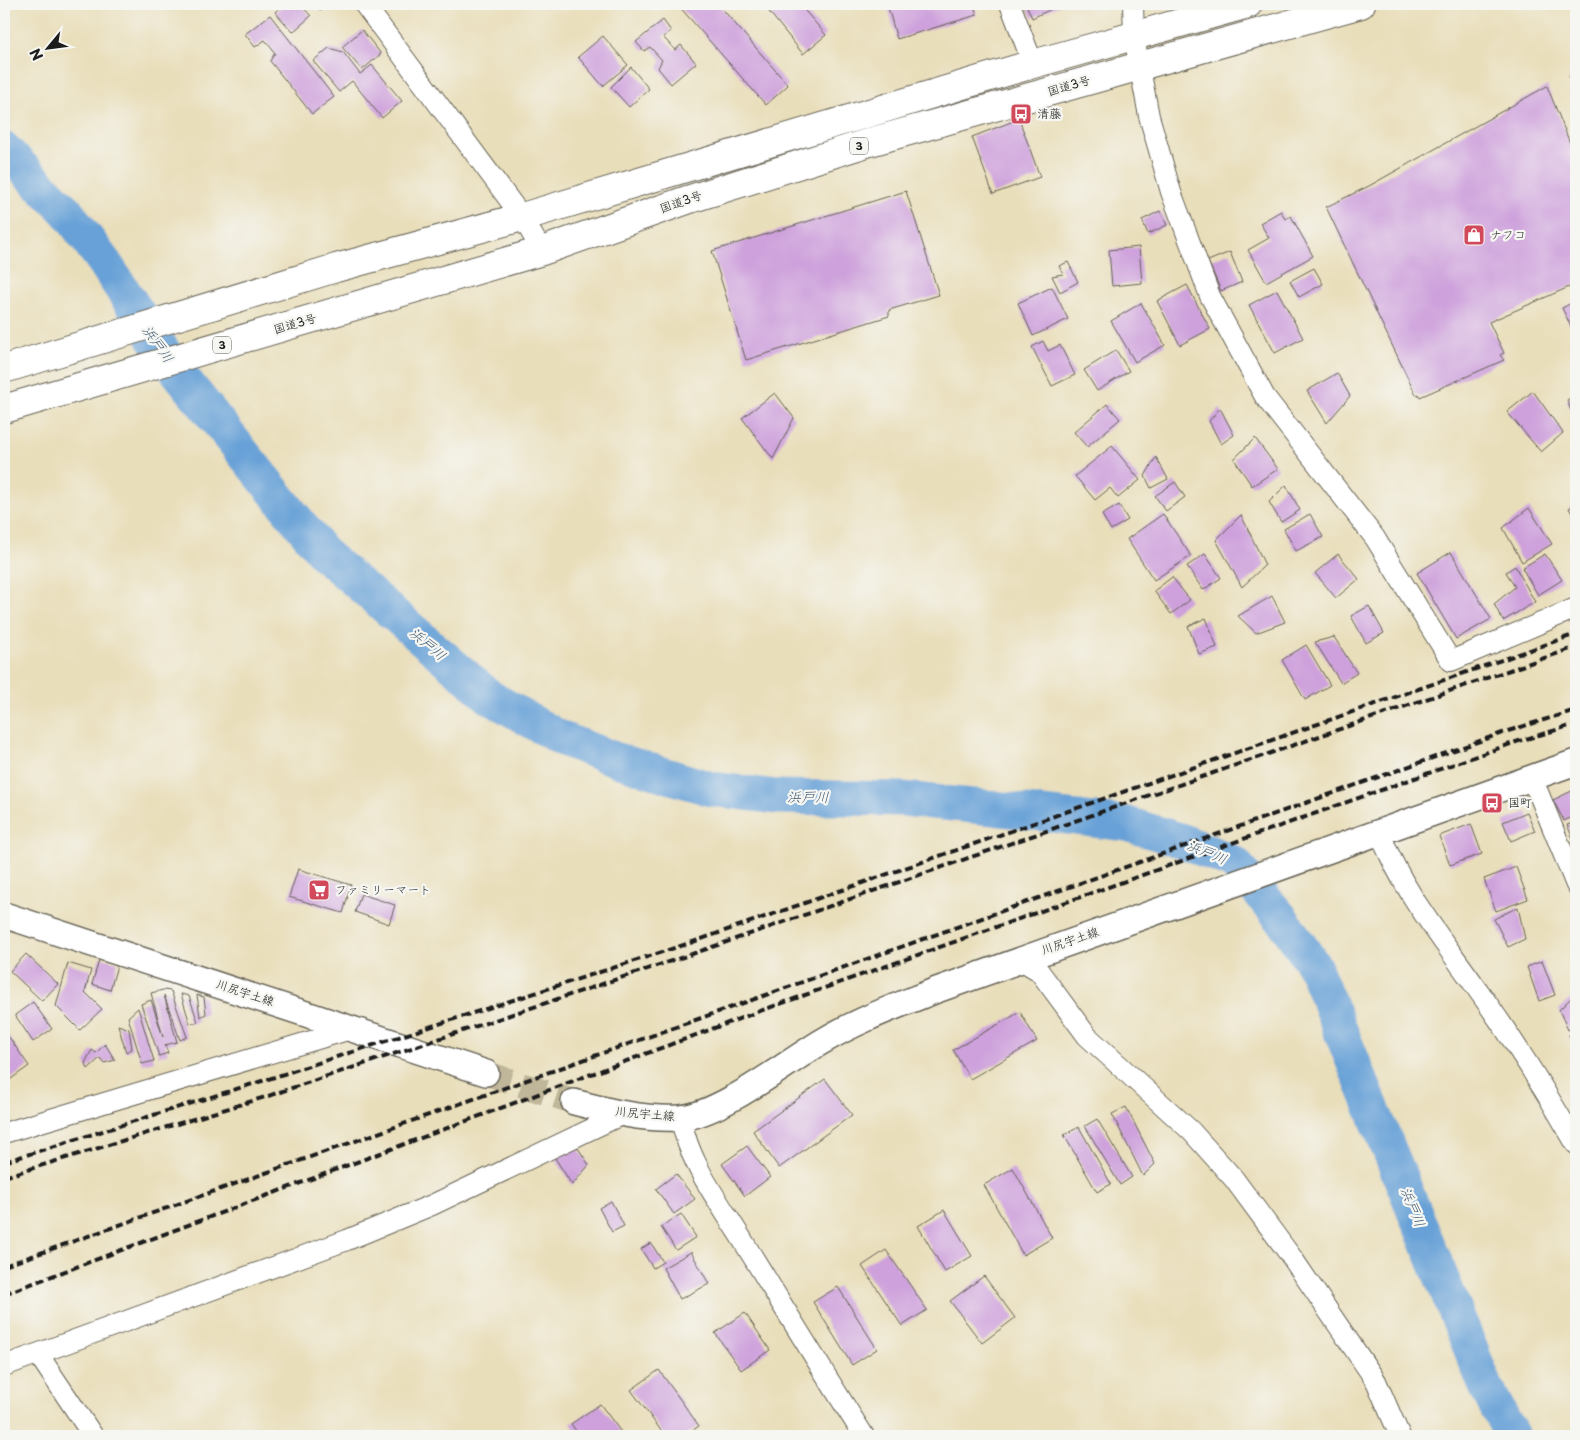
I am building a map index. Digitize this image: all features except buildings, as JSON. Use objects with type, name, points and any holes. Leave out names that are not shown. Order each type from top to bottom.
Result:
[{"type":"highway","name":"3","points":[[4,369],[336,268],[522,217],[1033,64],[1248,4]]},
{"type":"highway","name":"国道3号","points":[[4,409],[83,384],[362,305],[542,251],[687,200],[870,142],[1361,4]]},
{"type":"main road","name":"川尻宇土線","points":[[574,1102],[623,1114],[681,1118],[717,1107],[824,1040],[867,1018],[934,991],[1576,762]]},
{"type":"main road","name":"川尻宇土線","points":[[4,915],[486,1073]]},
{"type":"street","points":[[364,4],[522,217],[542,251]]},
{"type":"street","points":[[1010,4],[1033,64]]},
{"type":"street","points":[[1133,4],[1134,37],[1149,116],[1171,192],[1210,296],[1265,397],[1375,538],[1451,661],[1576,608]]},
{"type":"street","points":[[1530,778],[1538,792],[1576,885]]},
{"type":"street","points":[[1371,836],[1411,898],[1481,995],[1554,1105],[1576,1144]]},
{"type":"street","points":[[1030,956],[1087,1036],[1191,1131],[1234,1179],[1283,1243],[1376,1381],[1400,1436]]},
{"type":"street","points":[[4,1133],[351,1029]]},
{"type":"street","points":[[4,1366],[347,1240],[432,1205],[623,1114]]},
{"type":"street","points":[[681,1118],[689,1149],[707,1181],[768,1284],[864,1436]]},
{"type":"street","points":[[38,1354],[93,1436]]},
{"type":"waterway","name":"浜戸川","points":[[4,149],[68,213],[104,262],[173,366],[325,555],[490,697],[562,739],[620,761],[711,789],[777,797],[903,799],[1127,824],[1183,841],[1234,863],[1282,919],[1314,966],[1487,1389],[1512,1436]]},
{"type":"tunnel","points":[[486,1073],[574,1102]]},
{"type":"railway","points":[[4,1162],[690,943],[1576,634]]},
{"type":"railway","points":[[4,1177],[265,1097],[692,954],[1576,647]]},
{"type":"railway","points":[[4,1266],[1508,731],[1576,710]]},
{"type":"railway","points":[[4,1294],[760,1011],[1516,742],[1576,724]]},
{"type":"place","name":"清藤","points":[[1021,114]]},
{"type":"place","name":"ナフコ","points":[[1474,235]]},
{"type":"place","name":"国町","points":[[1492,803]]},
{"type":"place","name":"ファミリーマート","points":[[319,890]]}]
